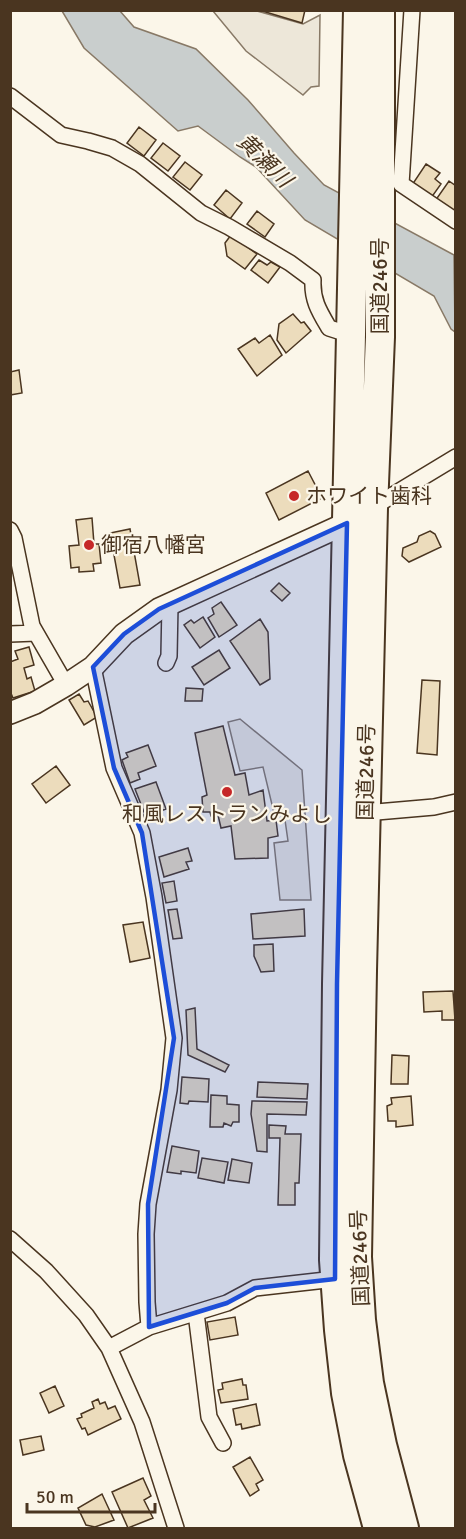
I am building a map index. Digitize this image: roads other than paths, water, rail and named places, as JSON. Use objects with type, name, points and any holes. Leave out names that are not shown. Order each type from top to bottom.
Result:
[{"type":"highway","name":"国道246号","points":[[358,10],[380,337],[365,813],[357,1257],[361,1320],[369,1383],[382,1445],[404,1528]]},
{"type":"highway","name":"国道246号","points":[[378,1528],[358,1455],[346,1393],[334,1260],[337,984],[351,335],[380,10]]},
{"type":"street","points":[[412,10],[401,184],[456,221]]},
{"type":"street","points":[[10,96],[61,135],[112,148],[140,164],[201,213],[229,226],[290,263],[313,280],[312,294],[329,328],[351,335]]},
{"type":"street","points":[[10,713],[36,703],[93,667],[124,634],[159,609],[347,523],[456,457]]},
{"type":"street","points":[[10,530],[14,537],[32,626],[66,685]]},
{"type":"street","points":[[166,663],[169,656],[170,604]]},
{"type":"street","points":[[10,634],[36,633]]},
{"type":"street","points":[[93,667],[114,768],[142,833],[154,897],[174,1038],[169,1090],[148,1204],[146,1256],[149,1327]]},
{"type":"street","points":[[365,813],[434,807],[456,802]]},
{"type":"street","points":[[10,1239],[46,1271],[86,1315],[110,1348],[142,1422],[176,1528]]},
{"type":"street","points":[[110,1348],[149,1327],[226,1303],[255,1288],[335,1279]]},
{"type":"street","points":[[196,1313],[209,1417],[223,1443]]},
{"type":"water","name":"黄瀬川","points":[[62,11],[120,11],[134,27],[196,49],[248,100],[324,185],[454,255],[455,332],[451,329],[434,296],[305,220],[256,167],[198,126],[178,131],[84,48]]},
{"type":"place","name":"ホワイト歯科","points":[[294,496]]},
{"type":"place","name":"御宿八幡宮","points":[[89,545]]},
{"type":"place","name":"和風レストランみよし","points":[[227,792]]}]
